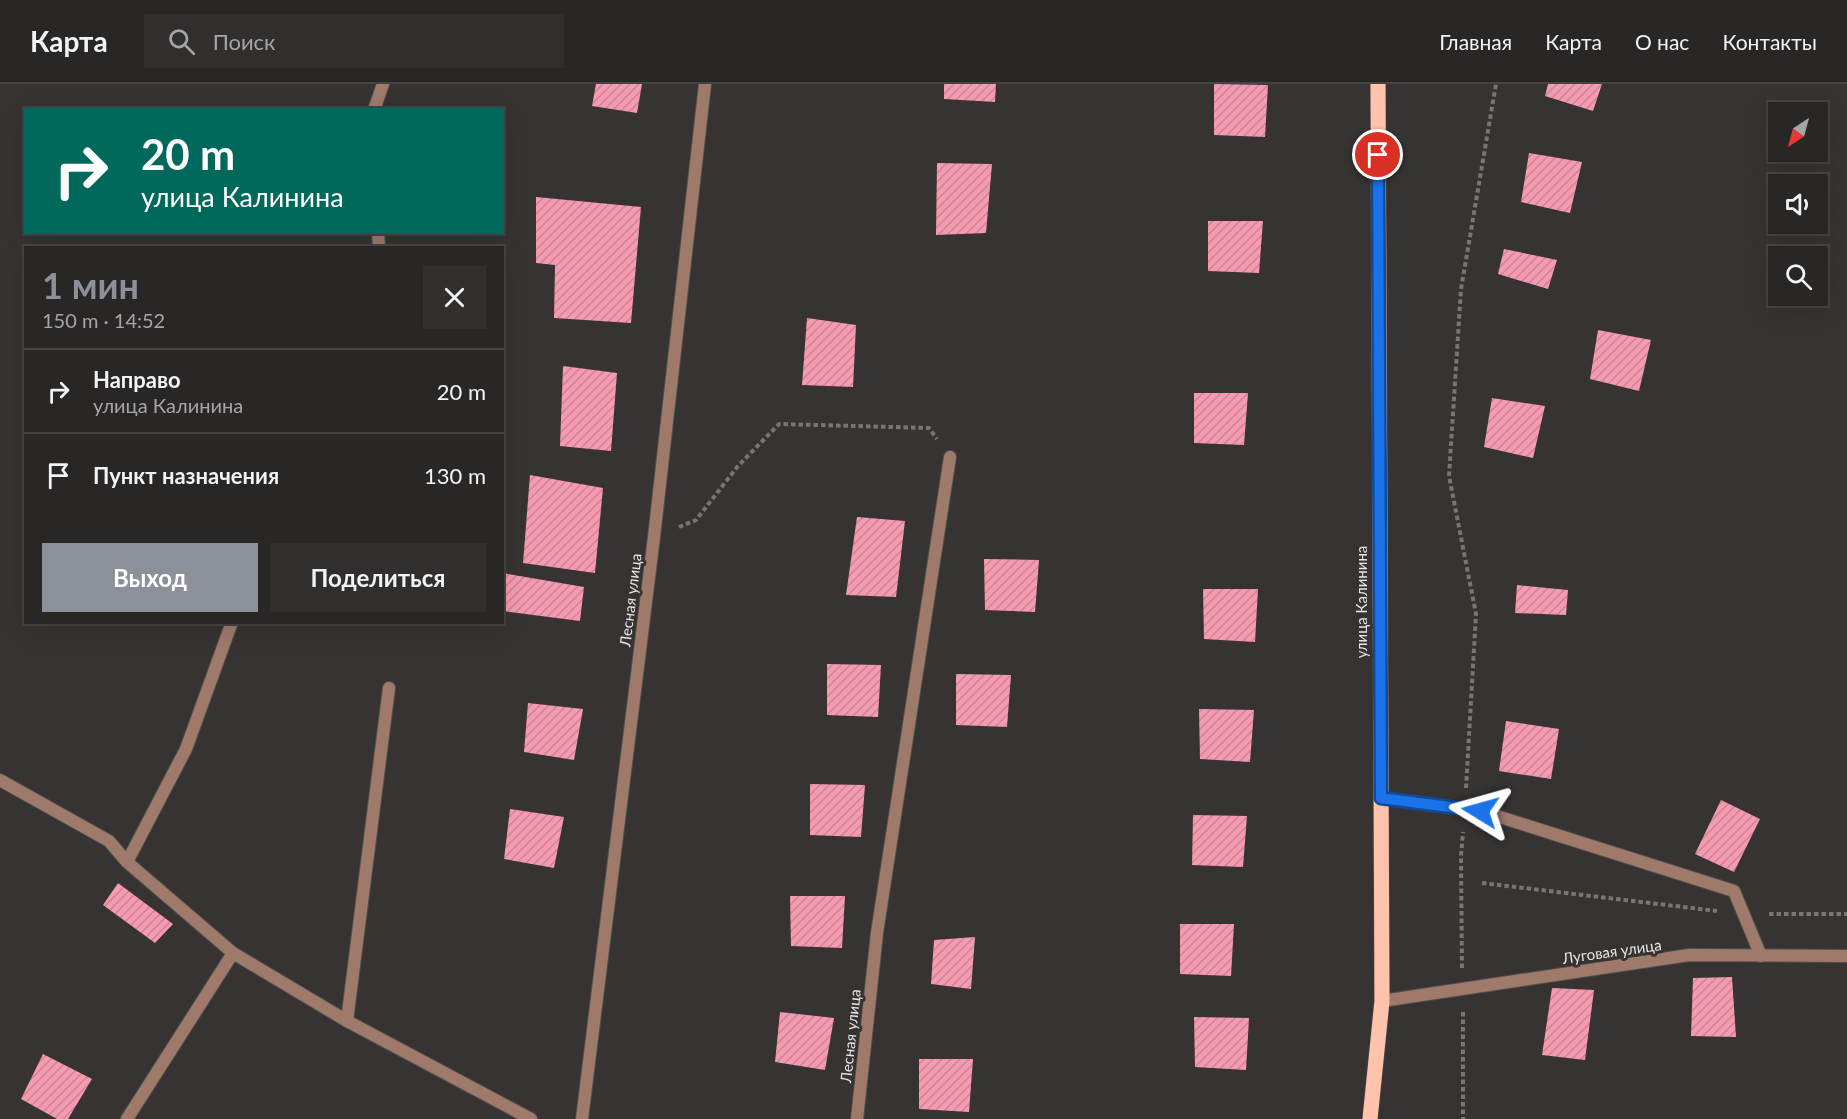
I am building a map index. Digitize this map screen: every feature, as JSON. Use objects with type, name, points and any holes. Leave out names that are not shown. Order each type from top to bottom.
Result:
[{"type":"main road","name":"улица Калинина","points":[[1370,1119],[1382,1001],[1378,84]]},
{"type":"street","points":[[375,108],[383,84]]},
{"type":"street","name":"Лесная улица","points":[[582,1119],[654,537],[705,84]]},
{"type":"street","name":"Лесная улица","points":[[857,1119],[877,933],[950,457]]},
{"type":"street","points":[[127,861],[186,749],[231,624]]},
{"type":"street","points":[[347,1021],[389,688]]},
{"type":"street","points":[[0,780],[109,841],[127,861],[233,953],[347,1021],[531,1119]]},
{"type":"street","points":[[1381,798],[1480,811],[1734,891],[1761,956]]},
{"type":"street","points":[[128,1119],[233,953]]},
{"type":"street","name":"Луговая улица","points":[[1382,1001],[1689,955],[1847,956]]},
{"type":"path","points":[[1463,1119],[1461,856],[1476,614],[1449,476],[1461,289],[1496,84]]},
{"type":"path","points":[[654,537],[696,520],[738,466],[779,424],[929,428],[950,457]]},
{"type":"path","points":[[1482,883],[1744,915],[1847,914]]},
{"type":"building","points":[[596,84],[642,84],[637,113],[592,106]]},
{"type":"building","points":[[944,84],[996,84],[995,102],[944,99]]},
{"type":"building","points":[[1214,84],[1268,85],[1265,137],[1214,135]]},
{"type":"building","points":[[1548,84],[1602,84],[1593,111],[1545,96]]},
{"type":"building","points":[[1529,153],[1582,162],[1570,213],[1521,202]]},
{"type":"building","points":[[937,163],[992,164],[986,233],[936,235]]},
{"type":"building","points":[[536,197],[641,207],[631,323],[554,318],[555,265],[536,263]]},
{"type":"building","points":[[1208,221],[1263,221],[1259,273],[1208,271]]},
{"type":"building","points":[[1504,249],[1557,260],[1548,289],[1498,274]]},
{"type":"building","points":[[807,318],[856,325],[853,387],[802,385]]},
{"type":"building","points":[[1598,330],[1651,340],[1639,391],[1590,379]]},
{"type":"building","points":[[563,366],[617,373],[611,451],[560,446]]},
{"type":"building","points":[[1194,393],[1248,393],[1244,445],[1194,443]]},
{"type":"building","points":[[1492,398],[1545,406],[1533,458],[1484,447]]},
{"type":"building","points":[[530,475],[603,488],[595,573],[523,563]]},
{"type":"building","points":[[857,517],[905,521],[896,597],[846,595]]},
{"type":"building","points":[[984,559],[1039,560],[1035,612],[985,610]]},
{"type":"building","points":[[504,573],[584,587],[580,621],[504,611]]},
{"type":"building","points":[[1517,585],[1568,590],[1566,615],[1515,613]]},
{"type":"building","points":[[1203,589],[1258,589],[1255,642],[1204,639]]},
{"type":"building","points":[[827,664],[881,665],[878,717],[827,715]]},
{"type":"building","points":[[956,674],[1011,675],[1007,727],[956,725]]},
{"type":"building","points":[[528,703],[583,709],[574,760],[524,752]]},
{"type":"building","points":[[1199,709],[1254,710],[1250,762],[1200,759]]},
{"type":"building","points":[[1506,721],[1559,729],[1551,779],[1499,771]]},
{"type":"building","points":[[810,784],[865,785],[861,837],[810,835]]},
{"type":"building","points":[[1721,800],[1760,819],[1734,872],[1695,854]]},
{"type":"building","points":[[510,809],[564,817],[554,868],[504,859]]},
{"type":"building","points":[[1193,815],[1247,816],[1243,867],[1192,865]]},
{"type":"building","points":[[118,883],[173,924],[155,943],[103,905]]},
{"type":"building","points":[[790,896],[845,896],[842,948],[791,946]]},
{"type":"building","points":[[1180,924],[1234,924],[1231,976],[1180,974]]},
{"type":"building","points":[[975,937],[971,989],[931,984],[934,940]]},
{"type":"building","points":[[1732,977],[1736,1037],[1691,1036],[1693,978]]},
{"type":"building","points":[[1552,988],[1594,990],[1585,1060],[1542,1055]]},
{"type":"building","points":[[780,1012],[834,1018],[825,1070],[775,1062]]},
{"type":"building","points":[[1194,1017],[1249,1018],[1246,1070],[1195,1067]]},
{"type":"building","points":[[43,1054],[92,1079],[68,1119],[57,1119],[21,1099]]},
{"type":"building","points":[[919,1059],[973,1059],[969,1112],[919,1109]]},
{"type":"route","points":[[1378,155],[1381,798],[1480,811]]}]
